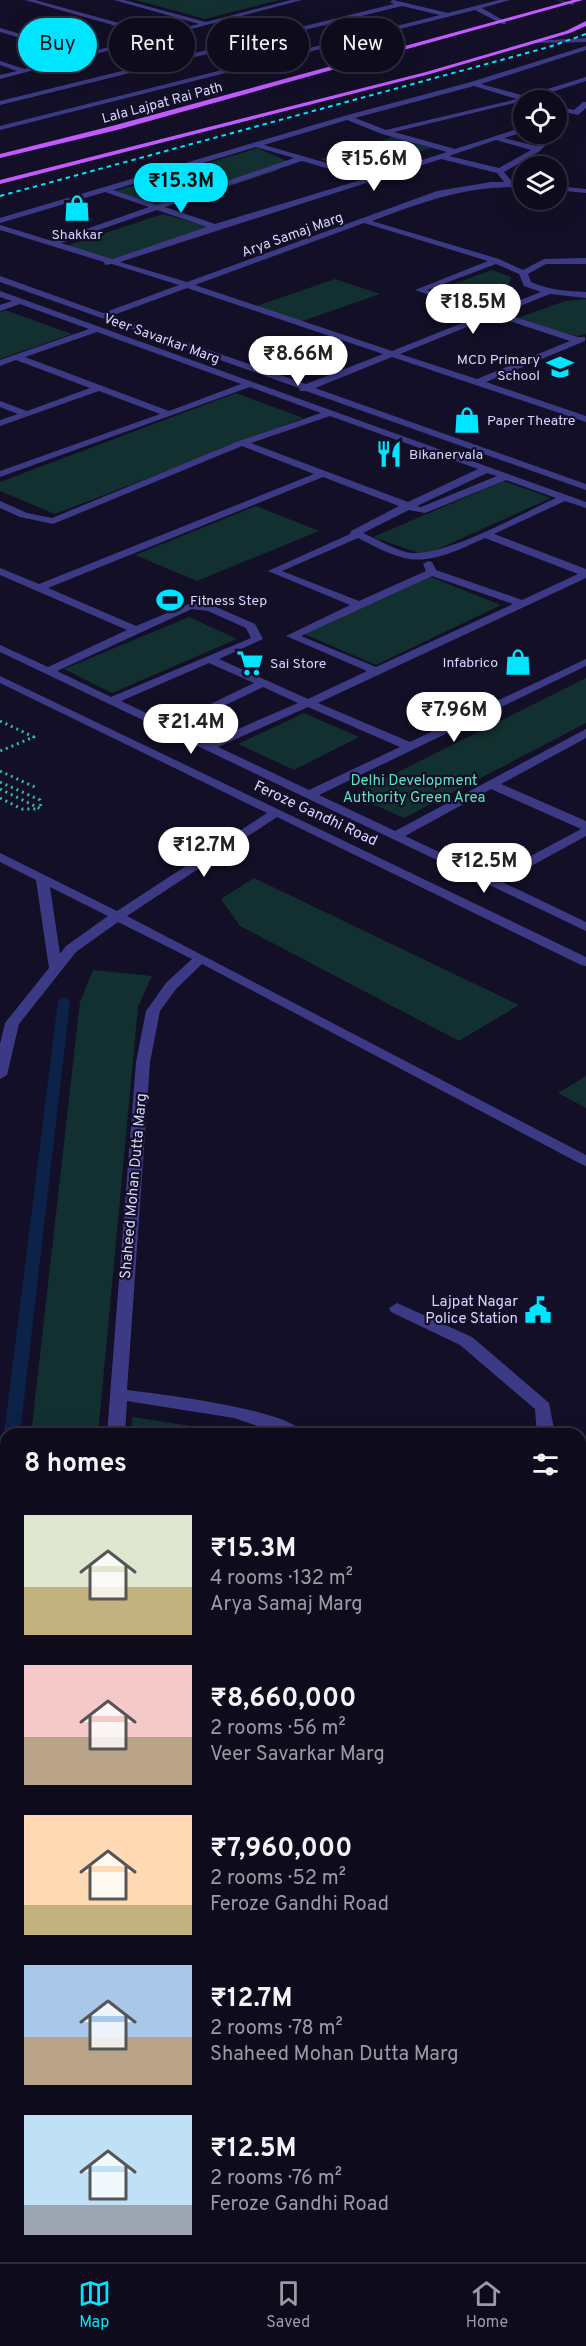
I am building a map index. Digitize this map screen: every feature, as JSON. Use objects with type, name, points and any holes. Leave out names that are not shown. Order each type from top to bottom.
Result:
[{"type":"main road","name":"Lala Lajpat Rai Path","points":[[0,156],[114,128],[504,23],[576,1]]},
{"type":"main road","points":[[0,182],[428,73],[568,32],[586,23]]},
{"type":"street","points":[[28,0],[109,22]]},
{"type":"street","points":[[117,0],[206,24]]},
{"type":"street","points":[[195,27],[299,0]]},
{"type":"street","points":[[384,0],[450,16]]},
{"type":"street","points":[[0,128],[507,0]]},
{"type":"street","points":[[559,0],[576,1]]},
{"type":"street","points":[[0,103],[402,4]]},
{"type":"street","points":[[478,9],[504,23]]},
{"type":"street","points":[[0,30],[18,35]]},
{"type":"street","points":[[568,32],[586,32]]},
{"type":"street","points":[[536,41],[586,40]]},
{"type":"street","points":[[0,221],[347,118],[474,84],[586,48]]},
{"type":"street","points":[[0,63],[18,68]]},
{"type":"street","points":[[0,77],[18,72]]},
{"type":"street","points":[[555,90],[586,79]]},
{"type":"street","points":[[474,84],[513,96]]},
{"type":"street","points":[[0,96],[58,113]]},
{"type":"street","points":[[385,132],[513,103]]},
{"type":"street","points":[[567,119],[586,104]]},
{"type":"street","points":[[347,118],[385,132],[454,151]]},
{"type":"street","points":[[108,263],[215,227],[373,179],[437,155],[513,133]]},
{"type":"street","points":[[496,138],[537,149]]},
{"type":"street","points":[[500,171],[542,144]]},
{"type":"street","points":[[256,145],[373,179]]},
{"type":"street","points":[[437,155],[500,171],[509,183]]},
{"type":"street","points":[[50,244],[302,158]]},
{"type":"street","name":"Arya Samaj Marg","points":[[82,324],[440,194],[464,187],[513,184]]},
{"type":"street","points":[[567,189],[586,191]]},
{"type":"street","points":[[105,190],[215,227]]},
{"type":"street","points":[[365,221],[496,261],[523,273],[527,284],[549,292],[586,295]]},
{"type":"street","points":[[0,227],[108,263],[190,286],[388,355],[586,419]]},
{"type":"street","points":[[496,261],[419,290],[582,339]]},
{"type":"street","points":[[523,273],[532,266],[544,262],[586,261]]},
{"type":"street","name":"Veer Savarkar Marg","points":[[0,279],[586,487]]},
{"type":"street","points":[[285,396],[490,313],[549,292]]},
{"type":"street","name":"Veer Savarkar Marg","points":[[0,294],[586,505]]},
{"type":"street","points":[[0,308],[21,302]]},
{"type":"street","points":[[0,363],[97,329]]},
{"type":"street","points":[[477,383],[582,339]]},
{"type":"street","points":[[16,357],[169,414]]},
{"type":"street","points":[[0,474],[249,384]]},
{"type":"street","points":[[0,423],[98,388]]},
{"type":"street","points":[[0,404],[27,414]]},
{"type":"street","points":[[0,504],[24,515],[53,521],[242,443],[330,413]]},
{"type":"street","points":[[242,443],[422,511],[506,476]]},
{"type":"street","points":[[357,535],[355,533],[369,524],[488,469]]},
{"type":"street","points":[[38,588],[322,474]]},
{"type":"street","points":[[359,605],[273,571],[357,535],[404,555],[423,556],[448,551],[565,497]]},
{"type":"street","points":[[485,534],[586,573]]},
{"type":"street","points":[[423,556],[432,572],[521,603]]},
{"type":"street","points":[[0,571],[136,630]]},
{"type":"street","points":[[376,671],[292,636],[432,572]]},
{"type":"street","points":[[208,747],[308,703],[586,573]]},
{"type":"street","points":[[48,671],[191,606],[210,608],[251,626],[257,639],[111,701]]},
{"type":"street","name":"Feroze Gandhi Road","points":[[0,648],[395,836],[495,881],[586,927]]},
{"type":"street","points":[[209,659],[411,747]]},
{"type":"street","points":[[309,795],[586,662]]},
{"type":"street","name":"Feroze Gandhi Road","points":[[0,679],[586,962]]},
{"type":"street","points":[[169,728],[263,683]]},
{"type":"street","points":[[395,836],[586,733]]},
{"type":"street","points":[[490,784],[586,826]]},
{"type":"street","points":[[0,1075],[4,1023],[71,949],[275,813]]},
{"type":"street","points":[[495,881],[586,831]]},
{"type":"street","points":[[0,856],[116,917],[201,958],[586,1161]]},
{"type":"street","points":[[42,878],[55,967]]},
{"type":"street","name":"Shaheed Mohan Dutta Marg","points":[[116,1428],[143,1062],[153,1011],[171,986],[201,958]]},
{"type":"street","points":[[397,1308],[466,1341],[543,1407],[545,1428]]},
{"type":"street","points":[[118,1394],[212,1409],[285,1428]]},
{"type":"path","points":[[0,721],[34,737],[0,751]]},
{"type":"path","points":[[0,771],[37,788]]},
{"type":"path","points":[[0,782],[40,800],[41,809]]},
{"type":"path","points":[[0,789],[41,809]]},
{"type":"path","points":[[0,798],[22,808],[41,809]]},
{"type":"green space","points":[[135,0],[279,0],[207,18]]},
{"type":"green space","points":[[394,137],[431,148],[357,170],[320,159]]},
{"type":"green space","points":[[258,148],[289,162],[276,171],[164,207],[115,191]]},
{"type":"green space","points":[[163,214],[209,227],[108,260],[63,247]]},
{"type":"green space","points":[[492,270],[511,277],[507,291],[474,304],[434,291]]},
{"type":"green space","points":[[335,279],[380,294],[300,322],[254,307]]},
{"type":"green space","points":[[586,299],[586,334],[577,336],[515,319],[565,301]]},
{"type":"green space","points":[[5,310],[72,334],[0,359],[0,312]]},
{"type":"green space","points":[[236,393],[303,418],[55,514],[0,491],[0,482]]},
{"type":"green space","points":[[504,481],[551,498],[425,555],[373,537]]},
{"type":"green space","points":[[256,506],[319,531],[197,581],[135,555]]},
{"type":"green space","points":[[428,576],[501,605],[376,665],[302,633]]},
{"type":"green space","points":[[189,617],[237,639],[112,693],[64,669]]},
{"type":"green space","name":"Delhi Development Authority Green Area","points":[[586,678],[586,723],[404,818],[352,795]]},
{"type":"green space","points":[[304,713],[359,737],[294,770],[238,744]]},
{"type":"green space","points":[[254,878],[519,1005],[459,1041],[240,926],[221,899]]},
{"type":"green space","points":[[93,970],[152,976],[138,1007],[99,1428],[32,1428],[80,1002]]},
{"type":"green space","points":[[586,1076],[586,1108],[558,1093]]},
{"type":"green space","points":[[132,1417],[204,1428],[132,1428]]},
{"type":"waterway","points":[[13,1428],[64,1001]]},
{"type":"railway","points":[[0,196],[549,47],[586,34]]},
{"type":"place","name":"Shakkar","points":[[77,208]]},
{"type":"place","name":"MCD Primary School","points":[[560,367]]},
{"type":"place","name":"Paper Theatre","points":[[467,420]]},
{"type":"place","name":"Bikanervala","points":[[389,454]]},
{"type":"place","name":"Fitness Step","points":[[170,600]]},
{"type":"place","name":"Infabrico","points":[[518,662]]},
{"type":"place","name":"Sai Store","points":[[250,663]]},
{"type":"place","name":"Lajpat Nagar Police Station","points":[[538,1310]]}]
